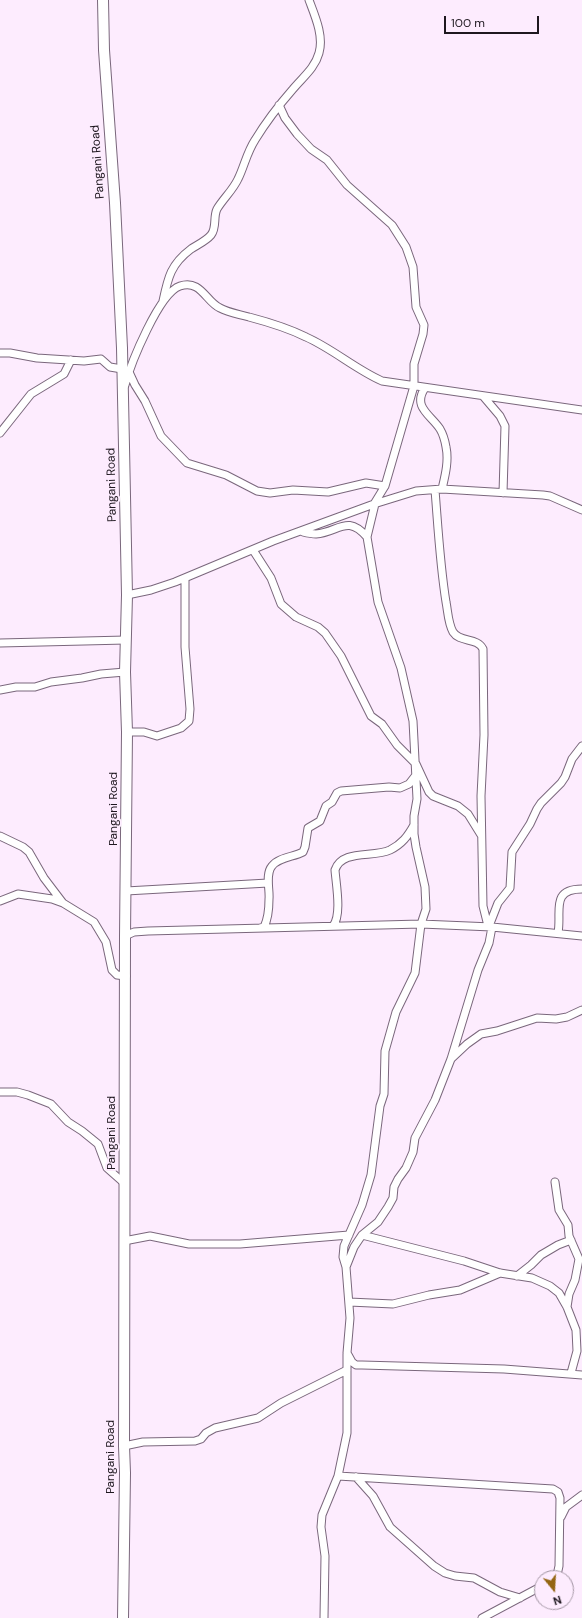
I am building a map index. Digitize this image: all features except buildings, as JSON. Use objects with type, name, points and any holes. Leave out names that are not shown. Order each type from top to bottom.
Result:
[{"type":"main road","name":"Pangani Road","points":[[103,0],[104,50],[115,210],[122,348],[125,370],[123,393],[127,595],[125,672],[127,732],[124,1183],[125,1473],[123,1618]]},
{"type":"street","points":[[162,304],[167,280],[171,270],[188,252],[211,236],[215,225],[217,210],[238,180],[254,142],[279,105],[312,68],[320,52],[320,33],[309,0]]},
{"type":"street","points":[[279,105],[285,118],[311,149],[327,160],[347,185],[392,225],[408,251],[413,267],[416,307],[424,325],[423,334],[414,364],[414,386],[385,486],[374,504],[367,537],[378,602],[397,654],[412,712],[417,799],[414,825],[416,847],[426,887],[427,898],[426,909],[421,924],[415,973],[396,1012],[385,1052],[384,1094],[380,1106],[371,1174],[362,1206],[344,1246],[343,1257],[346,1267],[350,1318],[346,1353],[348,1433],[338,1476],[322,1515],[321,1527],[325,1556],[324,1618]]},
{"type":"street","points":[[125,370],[162,304],[174,289],[183,285],[196,287],[218,307],[277,324],[305,336],[370,376],[382,381],[582,410]]},
{"type":"street","points":[[0,353],[10,353],[37,358],[84,361],[101,359],[112,368],[125,370],[145,401],[161,436],[187,463],[226,475],[257,491],[293,490],[328,492],[366,483],[385,486]]},
{"type":"street","points":[[0,433],[27,398],[64,374],[71,360]]},
{"type":"street","points":[[426,388],[420,396],[421,400],[428,416],[440,429],[447,453],[438,490],[444,587],[451,629],[457,637],[476,642],[483,649],[484,735],[481,796],[483,906],[490,926]]},
{"type":"street","points":[[483,396],[500,416],[505,426],[502,493]]},
{"type":"street","points":[[127,595],[151,590],[185,579],[302,531],[374,504],[416,491],[438,490],[550,496],[582,510]]},
{"type":"street","points":[[302,531],[314,534],[348,525],[356,527],[367,537]]},
{"type":"street","points":[[253,550],[271,578],[281,604],[296,617],[318,627],[325,633],[341,656],[371,716],[382,724],[396,745],[416,764],[429,792],[433,796],[458,806],[468,814],[482,837]]},
{"type":"street","points":[[127,732],[144,732],[157,736],[181,728],[189,721],[190,709],[185,647],[185,579]]},
{"type":"street","points":[[0,644],[126,640]]},
{"type":"street","points":[[0,690],[16,687],[35,687],[51,682],[101,674],[125,672]]},
{"type":"street","points":[[346,1267],[354,1247],[362,1235],[378,1222],[393,1198],[394,1187],[406,1168],[413,1152],[415,1138],[435,1100],[450,1059],[478,970],[489,943],[490,926],[498,903],[510,888],[512,852],[530,824],[536,809],[565,777],[572,759],[582,746]]},
{"type":"street","points":[[260,928],[264,927],[266,922],[269,898],[268,872],[273,865],[303,852],[308,828],[320,821],[326,806],[332,802],[338,793],[344,790],[366,790],[389,786],[400,788],[409,784],[416,775]]},
{"type":"street","points":[[333,926],[336,922],[337,914],[335,870],[337,864],[341,860],[348,857],[378,854],[390,850],[406,838],[414,825]]},
{"type":"street","points":[[0,836],[23,847],[29,852],[44,878],[63,903]]},
{"type":"street","points":[[126,892],[268,883]]},
{"type":"street","points":[[558,933],[558,907],[563,894],[567,891],[582,889]]},
{"type":"street","points":[[0,901],[18,894],[52,899],[63,903],[97,925],[108,947],[112,970],[117,975],[126,976]]},
{"type":"street","points":[[125,936],[134,932],[148,931],[421,924],[490,926],[582,936]]},
{"type":"street","points":[[450,1059],[481,1034],[497,1031],[537,1018],[556,1019],[567,1017],[582,1010]]},
{"type":"street","points":[[0,1092],[17,1092],[51,1104],[68,1122],[98,1144],[107,1168],[124,1183]]},
{"type":"street","points":[[556,1182],[560,1210],[568,1225],[571,1240],[580,1255],[579,1264],[569,1294],[567,1307]]},
{"type":"street","points":[[124,1241],[150,1236],[189,1244],[240,1244],[349,1235]]},
{"type":"street","points":[[362,1235],[464,1260],[500,1273],[532,1278],[550,1286],[559,1293],[567,1307],[576,1330],[577,1351],[571,1373]]},
{"type":"street","points":[[516,1276],[531,1265],[541,1255],[558,1245],[571,1240]]},
{"type":"street","points":[[349,1302],[393,1304],[423,1296],[460,1290],[500,1273]]},
{"type":"street","points":[[346,1353],[356,1365],[504,1369],[582,1375]]},
{"type":"street","points":[[124,1446],[143,1442],[195,1441],[201,1439],[206,1433],[215,1428],[258,1418],[281,1404],[347,1370]]},
{"type":"street","points":[[338,1476],[553,1489],[558,1492],[560,1498],[558,1570]]},
{"type":"street","points":[[356,1477],[373,1496],[390,1528],[434,1566],[445,1574],[474,1578],[500,1592],[520,1598]]},
{"type":"street","points":[[560,1519],[566,1506],[582,1495]]},
{"type":"street","points":[[482,1618],[534,1590]]}]
